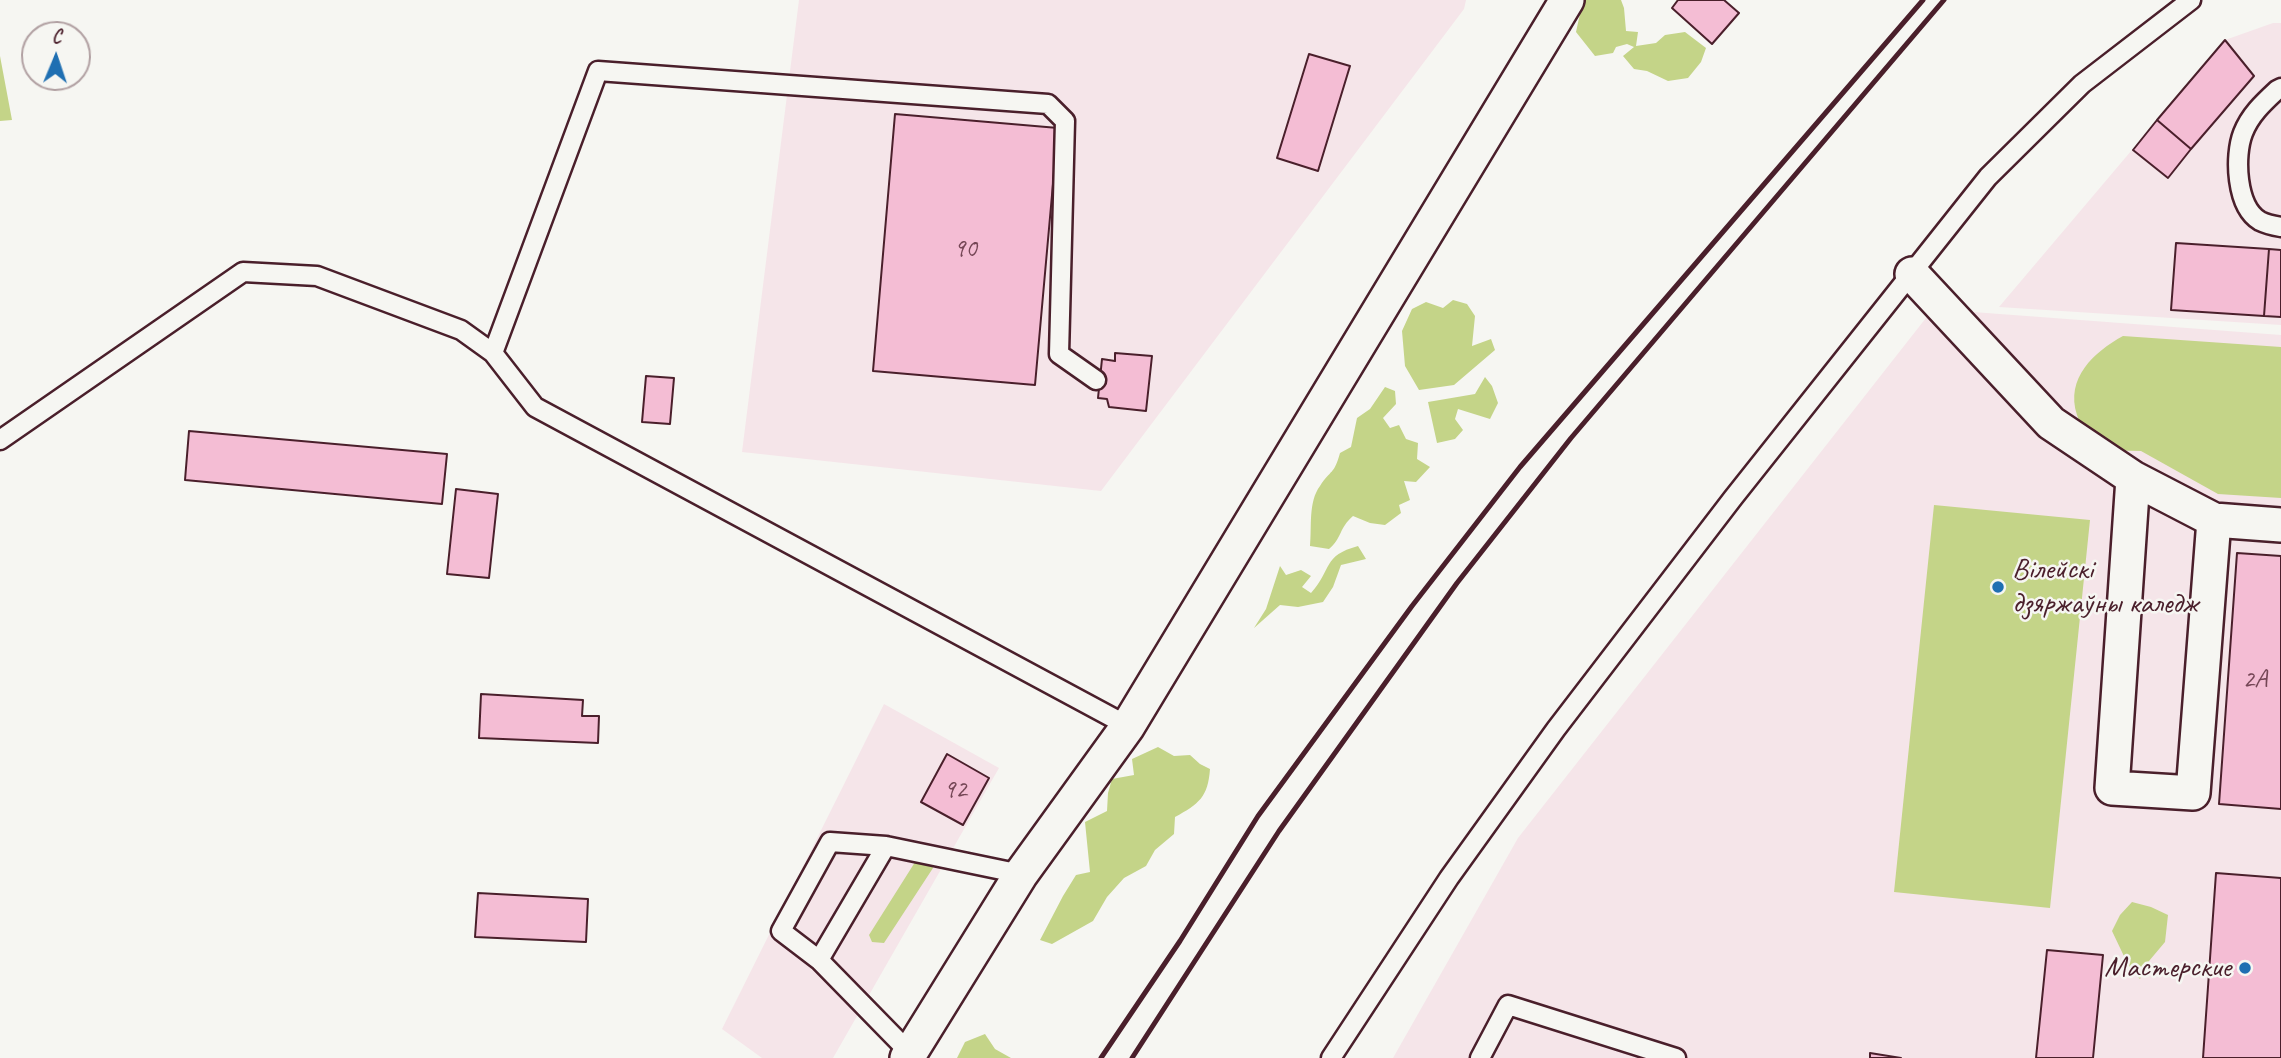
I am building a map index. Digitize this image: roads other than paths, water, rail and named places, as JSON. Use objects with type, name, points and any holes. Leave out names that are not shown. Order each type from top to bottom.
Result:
[{"type":"street","points":[[909,1056],[1021,874],[1128,726],[1567,0]]},
{"type":"street","points":[[1912,274],[2051,423],[2133,478],[2214,520],[2281,525]]},
{"type":"street","points":[[2133,478],[2112,788],[2193,793],[2214,520]]},
{"type":"lane","points":[[1331,1058],[1449,878],[1556,729],[1733,498],[1987,177],[2082,84],[2192,0]]},
{"type":"lane","points":[[493,353],[597,71],[1048,104],[1065,121],[1059,354],[1096,380]]},
{"type":"lane","points":[[2281,88],[2252,115],[2243,134],[2238,163],[2238,176],[2247,206],[2258,220],[2281,227]]},
{"type":"lane","points":[[0,440],[243,272],[317,276],[461,330],[493,353],[535,407],[1128,726]]},
{"type":"lane","points":[[909,1056],[818,960],[781,930],[830,842],[886,846],[1021,874]]},
{"type":"lane","points":[[818,960],[886,846]]},
{"type":"lane","points":[[1480,1058],[1508,1005],[1676,1058]]},
{"type":"railway","points":[[1101,1058],[1180,941],[1258,816],[1412,606],[1520,467],[1923,0]]},
{"type":"railway","points":[[1132,1058],[1279,831],[1457,583],[1571,438],[1944,0]]},
{"type":"place","name":"Вілейскі дзяржаўны каледж","points":[[1998,587]]},
{"type":"place","name":"Мастерские","points":[[2245,968]]}]
